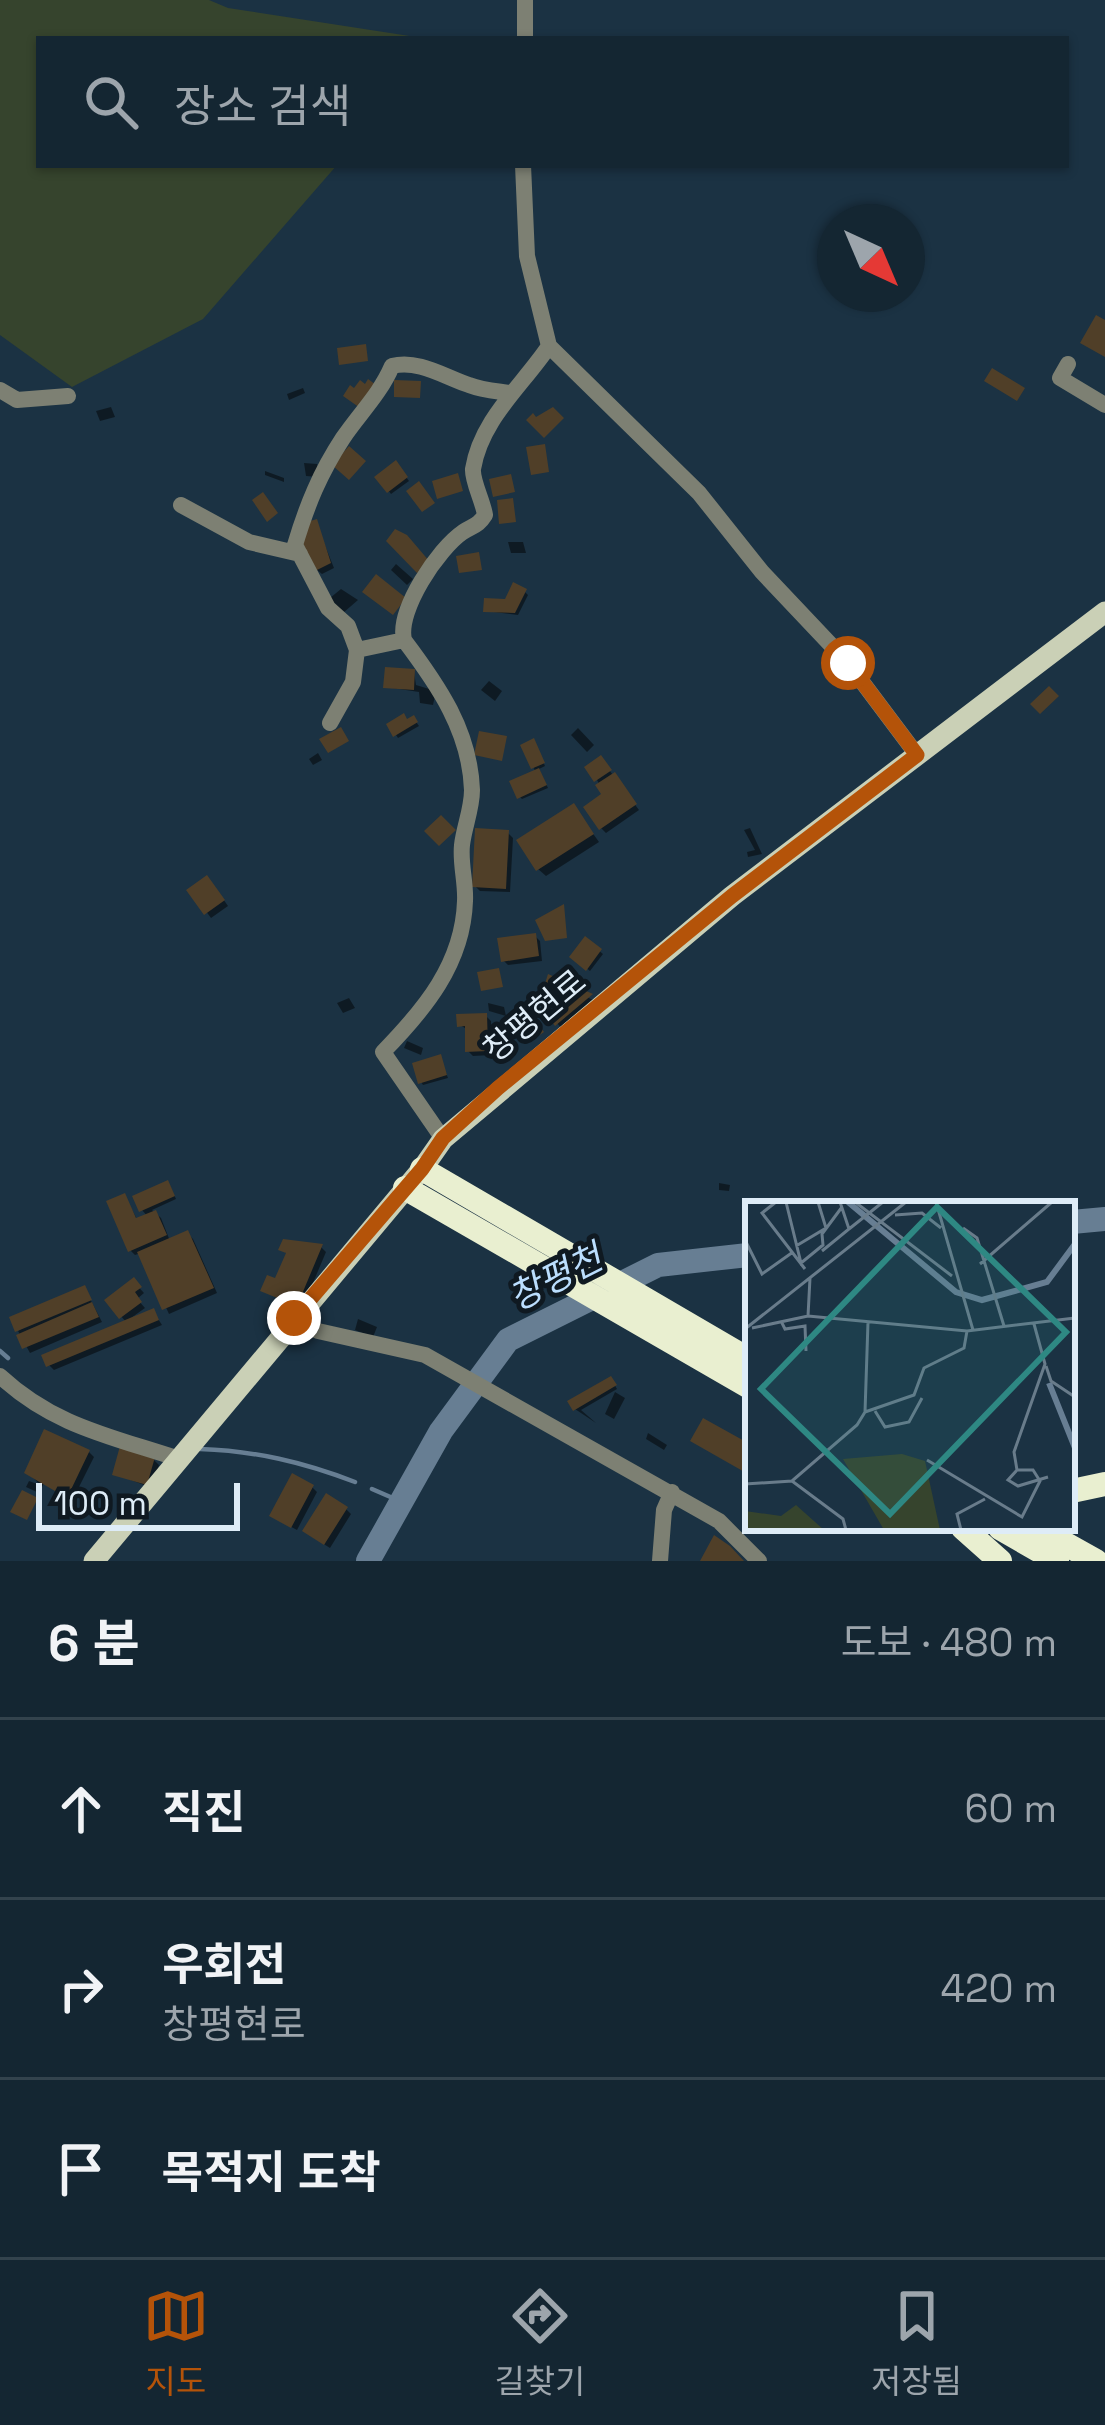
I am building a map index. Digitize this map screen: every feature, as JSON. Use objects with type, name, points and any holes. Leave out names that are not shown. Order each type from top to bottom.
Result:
[{"type":"highway","points":[[413,1179],[563,1252],[739,1354]]},
{"type":"highway","points":[[413,1179],[530,1262],[745,1384]]},
{"type":"highway","points":[[1075,1491],[1105,1484]]},
{"type":"highway","points":[[966,1531],[1000,1561]]},
{"type":"highway","points":[[1005,1531],[1058,1561]]},
{"type":"highway","points":[[1042,1531],[1096,1561]]},
{"type":"main road","name":"창평현로","points":[[94,1561],[443,1138],[716,908],[1105,612]]},
{"type":"street","points":[[524,36],[525,0]]},
{"type":"street","points":[[523,168],[527,256],[549,346],[598,389],[698,493],[762,572],[848,663],[917,755]]},
{"type":"street","points":[[443,1138],[382,1052],[446,975],[459,939],[465,902],[462,847],[472,794],[467,753],[444,693],[404,640],[402,630],[409,602],[422,582],[462,533],[478,526],[485,515],[472,472],[509,393],[549,346]]},
{"type":"street","points":[[330,723],[353,682],[357,650],[348,626],[328,608],[296,544],[311,491],[347,432],[381,392],[392,366],[402,363],[434,370],[474,387],[509,393]]},
{"type":"street","points":[[1067,364],[1060,378],[1105,405]]},
{"type":"street","points":[[0,390],[17,400],[68,396]]},
{"type":"street","points":[[181,505],[249,542],[300,554]]},
{"type":"street","points":[[357,650],[404,640]]},
{"type":"street","points":[[294,1318],[318,1331],[425,1355],[672,1492],[719,1521],[759,1561]]},
{"type":"street","points":[[0,1376],[34,1406],[62,1420],[178,1459]]},
{"type":"street","points":[[660,1561],[664,1510],[672,1492]]},
{"type":"green space","points":[[0,0],[209,0],[228,8],[410,36],[36,36],[36,168],[334,168],[203,319],[72,387],[0,335]]},
{"type":"building","points":[[1096,315],[1105,320],[1105,357],[1080,343]]},
{"type":"building","points":[[366,344],[368,361],[339,365],[337,348]]},
{"type":"building","points":[[992,368],[1025,388],[1017,401],[984,381]]},
{"type":"building","points":[[368,379],[379,387],[363,410],[343,396],[350,385],[354,388]]},
{"type":"building","points":[[394,380],[421,381],[420,398],[394,397]]},
{"type":"building","points":[[553,407],[564,418],[544,438],[526,420]]},
{"type":"building","points":[[545,444],[549,472],[531,475],[526,447]]},
{"type":"building","points":[[349,446],[366,461],[349,480],[332,465]]},
{"type":"building","points":[[396,460],[408,477],[387,493],[374,477]]},
{"type":"building","points":[[458,473],[463,491],[437,499],[432,481]]},
{"type":"building","points":[[511,474],[515,492],[493,497],[489,479]]},
{"type":"building","points":[[419,481],[435,503],[422,512],[406,491]]},
{"type":"building","points":[[263,492],[278,513],[267,522],[252,500]]},
{"type":"building","points":[[513,498],[516,522],[499,524],[497,500]]},
{"type":"building","points":[[317,519],[331,563],[315,571],[301,544],[307,522]]},
{"type":"building","points":[[395,529],[407,535],[430,562],[417,573],[386,541]]},
{"type":"building","points":[[479,552],[482,570],[459,573],[456,556]]},
{"type":"building","points":[[376,574],[406,598],[393,615],[362,592]]},
{"type":"building","points":[[513,582],[527,589],[515,613],[483,612],[484,598],[505,599]]},
{"type":"building","points":[[385,667],[415,669],[414,690],[383,688]]},
{"type":"building","points":[[1049,686],[1059,696],[1040,714],[1030,704]]},
{"type":"building","points":[[404,713],[407,719],[414,715],[418,722],[393,737],[386,724]]},
{"type":"building","points":[[341,727],[349,741],[328,753],[319,739]]},
{"type":"building","points":[[479,731],[507,736],[502,761],[474,755]]},
{"type":"building","points":[[534,738],[545,763],[531,769],[520,745]]},
{"type":"building","points":[[601,755],[612,770],[594,782],[584,767]]},
{"type":"building","points":[[539,768],[547,785],[517,799],[509,781]]},
{"type":"building","points":[[615,772],[637,804],[599,830],[583,807],[601,794],[595,785]]},
{"type":"building","points":[[574,803],[594,834],[536,871],[516,840]]},
{"type":"building","points":[[441,815],[456,830],[439,846],[424,831]]},
{"type":"building","points":[[475,828],[509,830],[506,889],[472,887]]},
{"type":"building","points":[[207,875],[225,900],[204,915],[186,890]]},
{"type":"building","points":[[564,904],[567,938],[545,941],[535,920]]},
{"type":"building","points":[[536,933],[539,956],[501,962],[497,938]]},
{"type":"building","points":[[585,936],[602,949],[586,971],[569,957]]},
{"type":"building","points":[[499,968],[503,987],[481,991],[477,972]]},
{"type":"building","points":[[548,974],[593,994],[555,1026],[548,1016],[564,1002],[542,993]]},
{"type":"building","points":[[523,1004],[544,1032],[528,1043],[508,1015]]},
{"type":"building","points":[[487,1013],[488,1051],[465,1052],[465,1026],[457,1027],[456,1014]]},
{"type":"building","points":[[441,1054],[447,1075],[418,1084],[412,1063]]},
{"type":"building","points":[[168,1180],[175,1196],[139,1212],[132,1196]]},
{"type":"building","points":[[125,1193],[136,1218],[156,1210],[167,1235],[128,1252],[106,1201]]},
{"type":"building","points":[[188,1230],[214,1288],[162,1310],[137,1252]]},
{"type":"building","points":[[283,1239],[323,1244],[297,1306],[260,1291],[267,1275],[275,1278],[286,1253],[278,1250]]},
{"type":"building","points":[[134,1277],[142,1287],[135,1292],[142,1302],[119,1319],[104,1300]]},
{"type":"building","points":[[85,1285],[92,1300],[15,1332],[9,1317]]},
{"type":"building","points":[[92,1302],[99,1317],[22,1349],[16,1335]]},
{"type":"building","points":[[154,1308],[159,1320],[46,1367],[41,1355]]},
{"type":"building","points":[[611,1376],[617,1385],[573,1411],[567,1401]]},
{"type":"building","points":[[703,1418],[745,1441],[745,1472],[690,1441]]},
{"type":"building","points":[[44,1429],[90,1450],[67,1498],[24,1473]]},
{"type":"building","points":[[120,1446],[155,1457],[147,1485],[112,1475]]},
{"type":"building","points":[[292,1473],[314,1485],[291,1528],[269,1516]]},
{"type":"building","points":[[22,1490],[38,1498],[27,1520],[10,1512]]},
{"type":"building","points":[[326,1493],[348,1507],[324,1545],[302,1531]]},
{"type":"building","points":[[714,1535],[730,1546],[744,1561],[700,1561]]},
{"type":"waterway","name":"창평천","points":[[1075,1222],[1105,1219]]},
{"type":"waterway","name":"창평천","points":[[368,1561],[441,1431],[508,1340],[658,1265],[745,1255]]},
{"type":"waterway","points":[[0,1351],[8,1358]]},
{"type":"waterway","points":[[200,1449],[279,1459],[355,1482]]},
{"type":"waterway","points":[[372,1489],[402,1502]]},
{"type":"route","points":[[294,1318],[443,1138],[498,1088],[732,896],[917,755],[848,663]]}]
